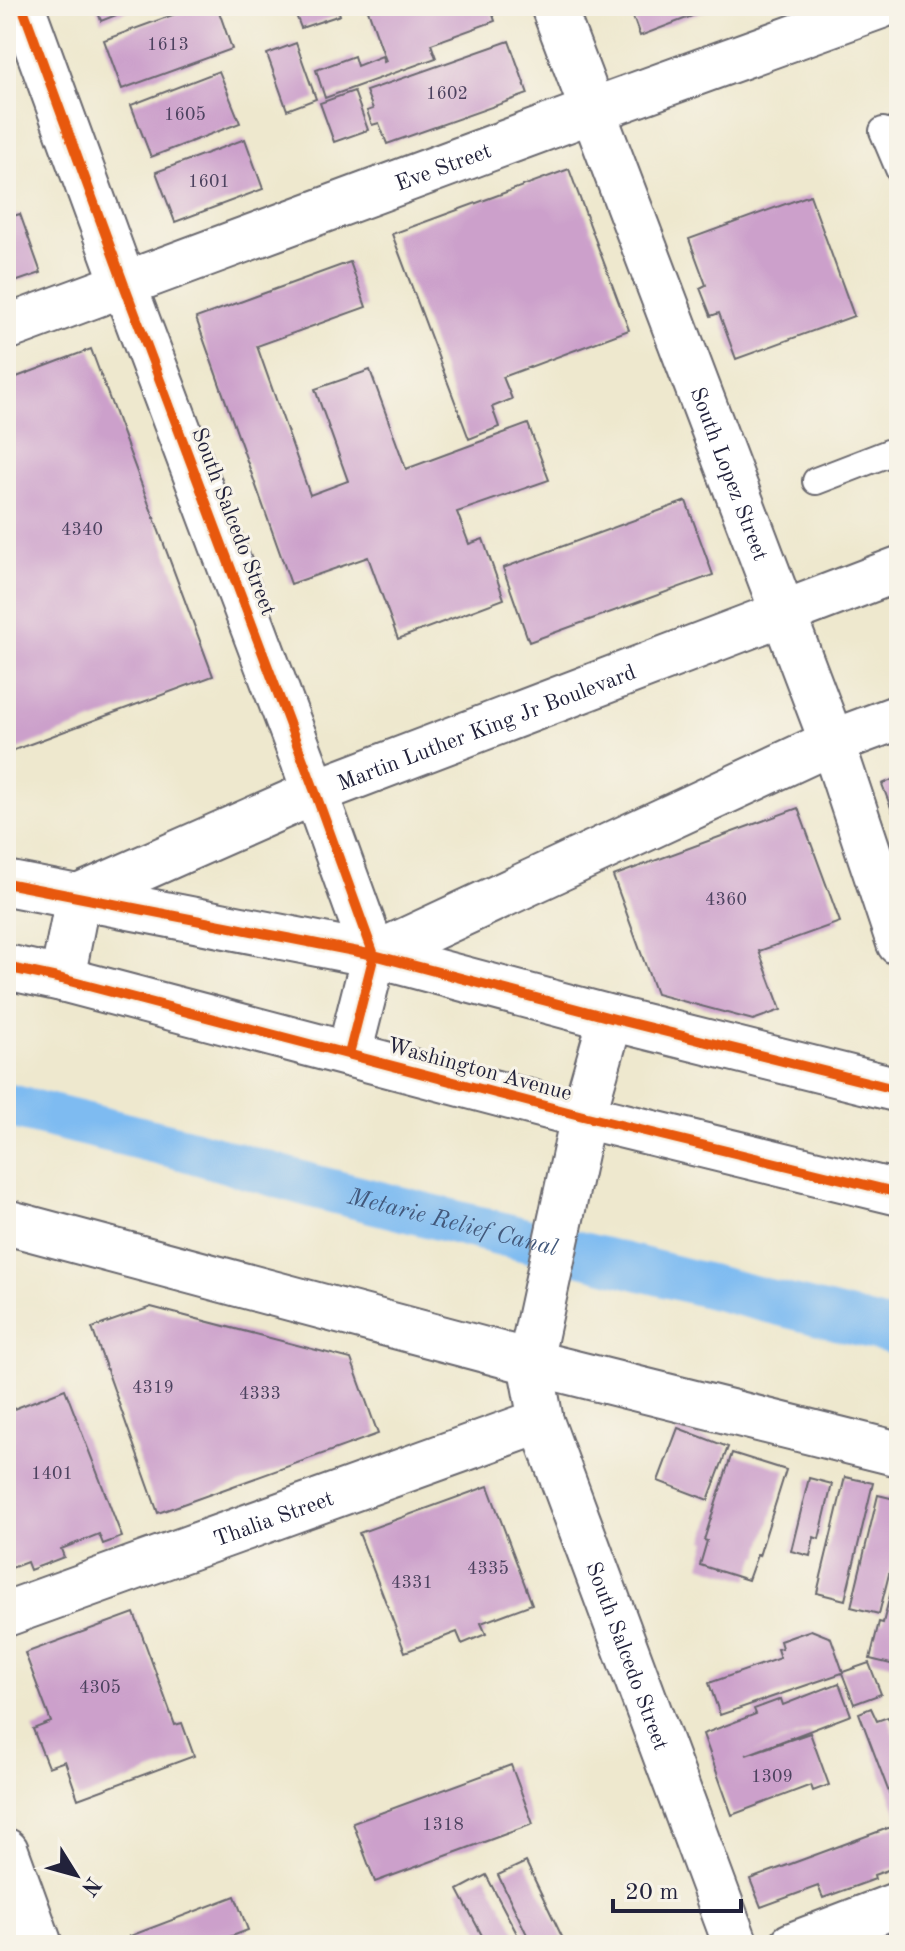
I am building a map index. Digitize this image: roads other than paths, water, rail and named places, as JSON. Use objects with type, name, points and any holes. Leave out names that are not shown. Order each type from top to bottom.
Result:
[{"type":"street","name":"South Salcedo Street","points":[[22,6],[374,955]]},
{"type":"street","name":"South Lopez Street","points":[[553,6],[832,742],[899,943]]},
{"type":"street","name":"Eve Street","points":[[6,328],[881,6]]},
{"type":"street","name":"Martin Luther King Jr Boulevard","points":[[78,897],[315,792],[899,569]]},
{"type":"street","points":[[374,955],[832,742],[899,717]]},
{"type":"street","points":[[6,883],[374,955],[899,1090]]},
{"type":"street","points":[[62,979],[78,897]]},
{"type":"street","points":[[349,1054],[374,955]]},
{"type":"street","name":"Washington Avenue","points":[[6,967],[583,1116],[899,1193]]},
{"type":"street","points":[[530,1362],[583,1116],[611,1018]]},
{"type":"street","points":[[6,1222],[530,1362],[899,1454]]},
{"type":"street","name":"South Salcedo Street","points":[[530,1362],[541,1421],[736,1945]]},
{"type":"street","name":"Thalia Street","points":[[6,1614],[541,1421]]},
{"type":"street","points":[[6,1851],[40,1945]]},
{"type":"street","points":[[792,1945],[899,1904]]},
{"type":"lane","points":[[883,131],[899,169]]},
{"type":"lane","points":[[816,481],[899,449]]},
{"type":"waterway","name":"Metarie Relief Canal","points":[[6,1105],[185,1149],[312,1186],[899,1334]]}]
